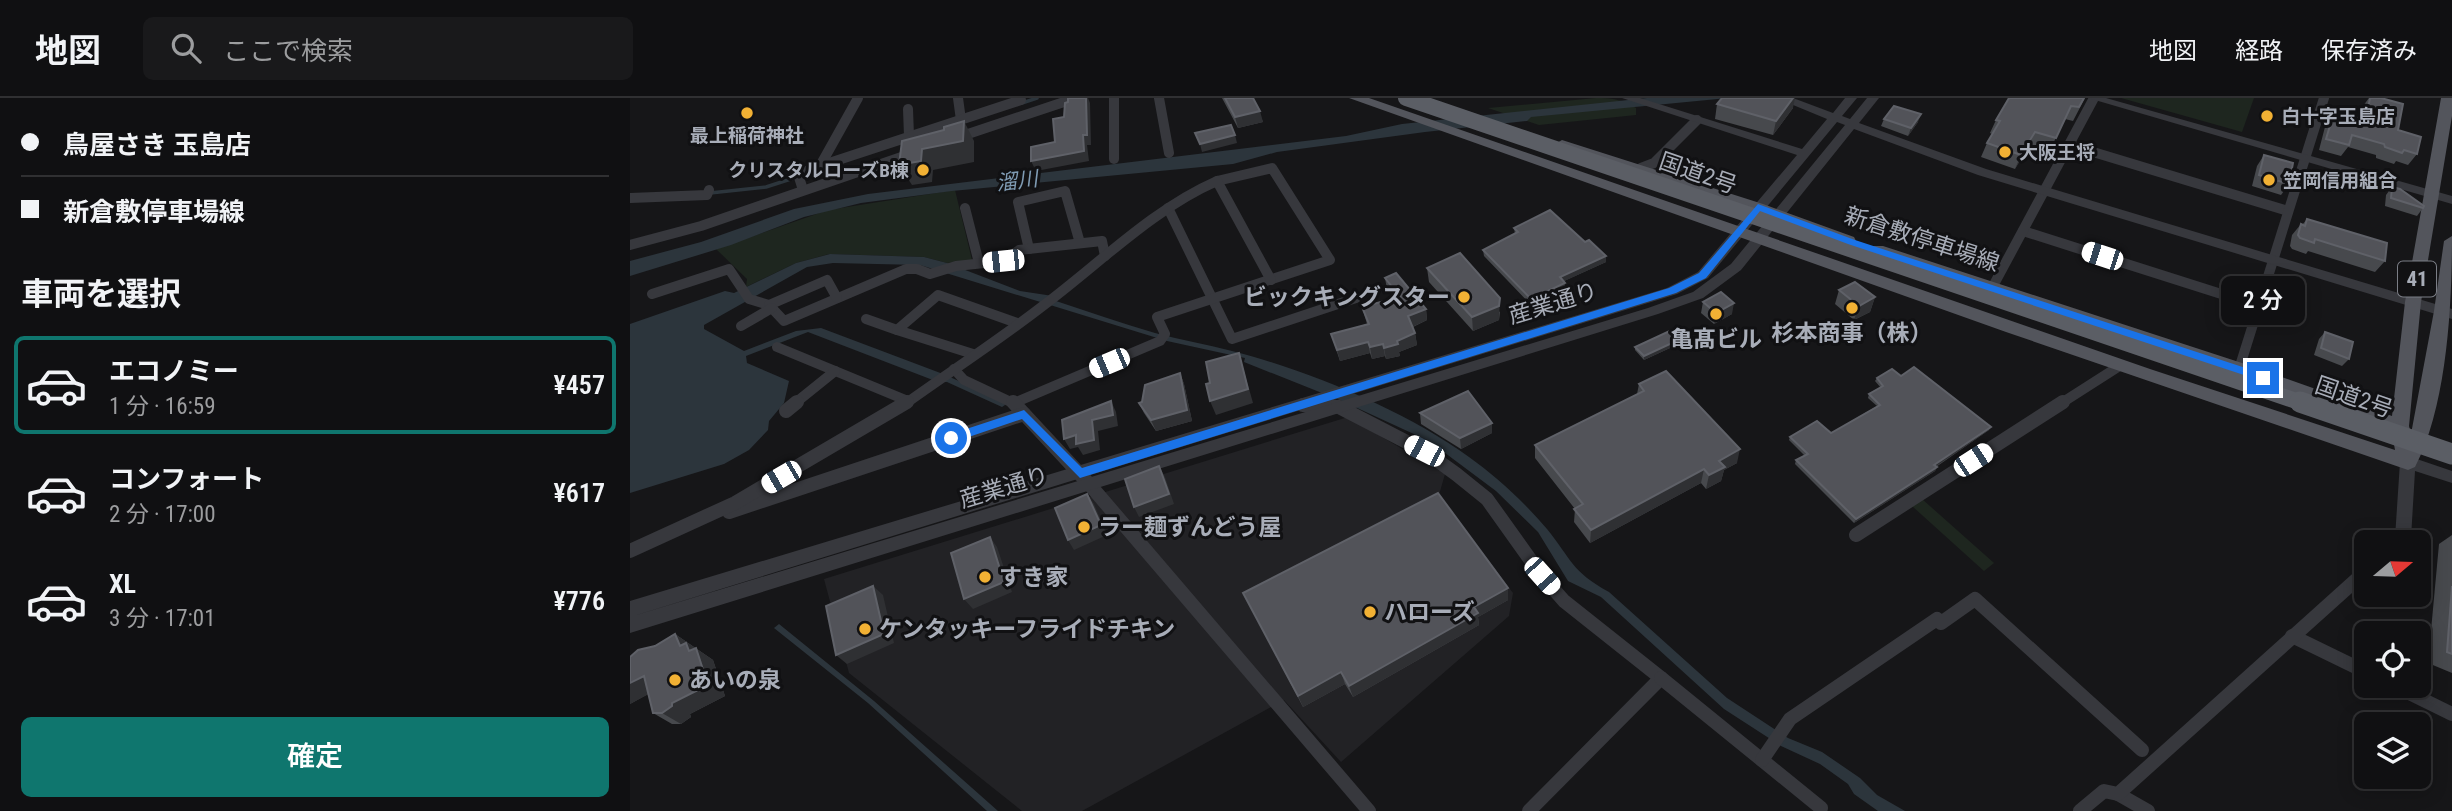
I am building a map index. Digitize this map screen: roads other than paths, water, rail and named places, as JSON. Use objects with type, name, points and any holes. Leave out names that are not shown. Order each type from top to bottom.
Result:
[{"type":"highway","name":"国道2号","points":[[1406,98],[2452,454]]},
{"type":"main road","points":[[1356,98],[2121,365],[2408,462]]},
{"type":"main road","name":"新倉敷停車場線","points":[[1428,98],[2239,369],[2421,433]]},
{"type":"main road","name":"41","points":[[2408,462],[2400,426],[2413,302],[2448,98]]},
{"type":"main road","points":[[1489,144],[1510,126]]},
{"type":"main road","points":[[1602,182],[1641,168]]},
{"type":"main road","name":"41","points":[[2408,462],[2421,433],[2447,313],[2452,241]]},
{"type":"street","points":[[817,167],[858,98]]},
{"type":"street","points":[[958,98],[961,120]]},
{"type":"street","points":[[946,142],[1076,98]]},
{"type":"street","points":[[1114,98],[1114,159]]},
{"type":"street","points":[[1159,98],[1169,153]]},
{"type":"street","points":[[1628,98],[1803,153]]},
{"type":"street","points":[[1782,98],[1982,172],[2447,313]]},
{"type":"street","name":"産業通り","points":[[630,625],[1085,479],[1348,389],[1672,291],[1703,275],[1851,98]]},
{"type":"street","name":"産業通り","points":[[630,609],[1339,407],[1653,312],[1698,295],[1727,276],[1873,98]]},
{"type":"street","points":[[1992,288],[2094,98],[2452,200]]},
{"type":"street","points":[[2239,369],[2323,98]]},
{"type":"street","points":[[801,183],[798,174],[1021,100]]},
{"type":"street","points":[[908,109],[909,136]]},
{"type":"street","points":[[1641,168],[1654,163],[1697,120]]},
{"type":"street","points":[[2070,145],[2288,211]]},
{"type":"street","points":[[630,244],[662,238],[801,183],[933,146]]},
{"type":"street","points":[[630,551],[735,503],[908,401],[1042,307],[1105,256],[1194,191],[1217,181],[1272,168],[1330,260],[1157,317],[1162,337],[1014,403]]},
{"type":"street","points":[[1217,181],[1271,280]]},
{"type":"street","points":[[1029,249],[1018,202],[1065,191],[1080,243]]},
{"type":"street","points":[[630,198],[708,192]]},
{"type":"street","points":[[965,208],[978,263]]},
{"type":"street","points":[[1168,208],[1232,339],[1356,298]]},
{"type":"street","points":[[2023,231],[2259,306]]},
{"type":"street","points":[[652,294],[729,269],[739,281],[740,289],[750,299],[770,307],[784,321],[906,269],[917,269],[930,274],[956,266],[1003,261],[1019,250],[1102,241],[1105,256]]},
{"type":"street","points":[[741,326],[770,307],[827,280],[837,298]]},
{"type":"street","points":[[897,330],[938,295],[1017,323]]},
{"type":"street","points":[[866,319],[973,354]]},
{"type":"street","points":[[777,346],[908,401]]},
{"type":"street","points":[[1856,535],[2121,365]]},
{"type":"street","points":[[954,369],[964,380],[1014,403],[1085,479],[1368,811]]},
{"type":"street","points":[[786,411],[803,390],[835,371]]},
{"type":"street","points":[[1303,405],[1339,407],[1424,451],[1487,499],[1542,576],[1564,601],[1821,808]]},
{"type":"street","points":[[688,525],[1024,414]]},
{"type":"street","points":[[2421,433],[2452,443]]},
{"type":"street","points":[[2401,530],[2408,462],[2452,477]]},
{"type":"street","points":[[2118,794],[2354,582]]},
{"type":"street","points":[[1762,761],[1790,719],[1937,619],[1941,623],[1975,599],[2142,750]]},
{"type":"street","points":[[2292,636],[2354,666]]},
{"type":"street","points":[[1529,811],[1661,678]]},
{"type":"street","points":[[2419,698],[2452,714]]},
{"type":"street","points":[[2080,811],[2104,792],[2118,794],[2148,811]]},
{"type":"water","name":"溜川","points":[[1647,98],[1728,98],[1531,117],[1527,121],[1277,152],[1233,164],[952,191],[861,203],[804,217],[731,245],[630,276],[630,261],[701,242],[794,209],[868,194],[1346,136],[1402,124]]},
{"type":"water","points":[[830,254],[924,257],[947,263],[1020,291],[1053,296],[1053,300],[1142,329],[1292,369],[1386,408],[1444,440],[1500,482],[1547,529],[1579,571],[1609,592],[1727,698],[1788,738],[1822,752],[1860,778],[1877,795],[1905,811],[1878,811],[1820,764],[1781,746],[1724,709],[1601,597],[1568,581],[1538,532],[1496,491],[1429,441],[1342,401],[1244,362],[1245,358],[1167,341],[920,265],[833,263],[807,267],[704,325],[704,329],[744,351],[796,331],[821,328],[943,374],[1004,401],[1005,405],[1002,407],[947,382],[938,382],[808,332],[746,356],[747,363],[789,381],[784,403],[769,421],[768,430],[749,450],[724,464],[630,493],[630,324],[725,291],[734,293],[796,263]]},
{"type":"water","points":[[779,624],[874,701],[998,811],[987,811],[868,703],[774,628]]},
{"type":"waterway","points":[[1022,103],[1037,98]]},
{"type":"waterway","points":[[710,193],[766,187],[797,177]]},
{"type":"place","name":"最上稲荷神社","points":[[747,113]]},
{"type":"place","name":"白十字玉島店","points":[[2267,116]]},
{"type":"place","name":"大阪王将","points":[[2005,152]]},
{"type":"place","name":"クリスタルローズB棟","points":[[923,170]]},
{"type":"place","name":"笠岡信用組合","points":[[2269,180]]},
{"type":"place","name":"ビックキングスター","points":[[1464,297]]},
{"type":"place","name":"杉本商事（株）","points":[[1852,308]]},
{"type":"place","name":"亀髙ビル","points":[[1716,314]]},
{"type":"place","name":"ラー麺ずんどう屋","points":[[1084,527]]},
{"type":"place","name":"すき家","points":[[985,577]]},
{"type":"place","name":"ハローズ","points":[[1370,612]]},
{"type":"place","name":"ケンタッキーフライドチキン","points":[[865,629]]},
{"type":"place","name":"あいの泉","points":[[675,680]]}]
